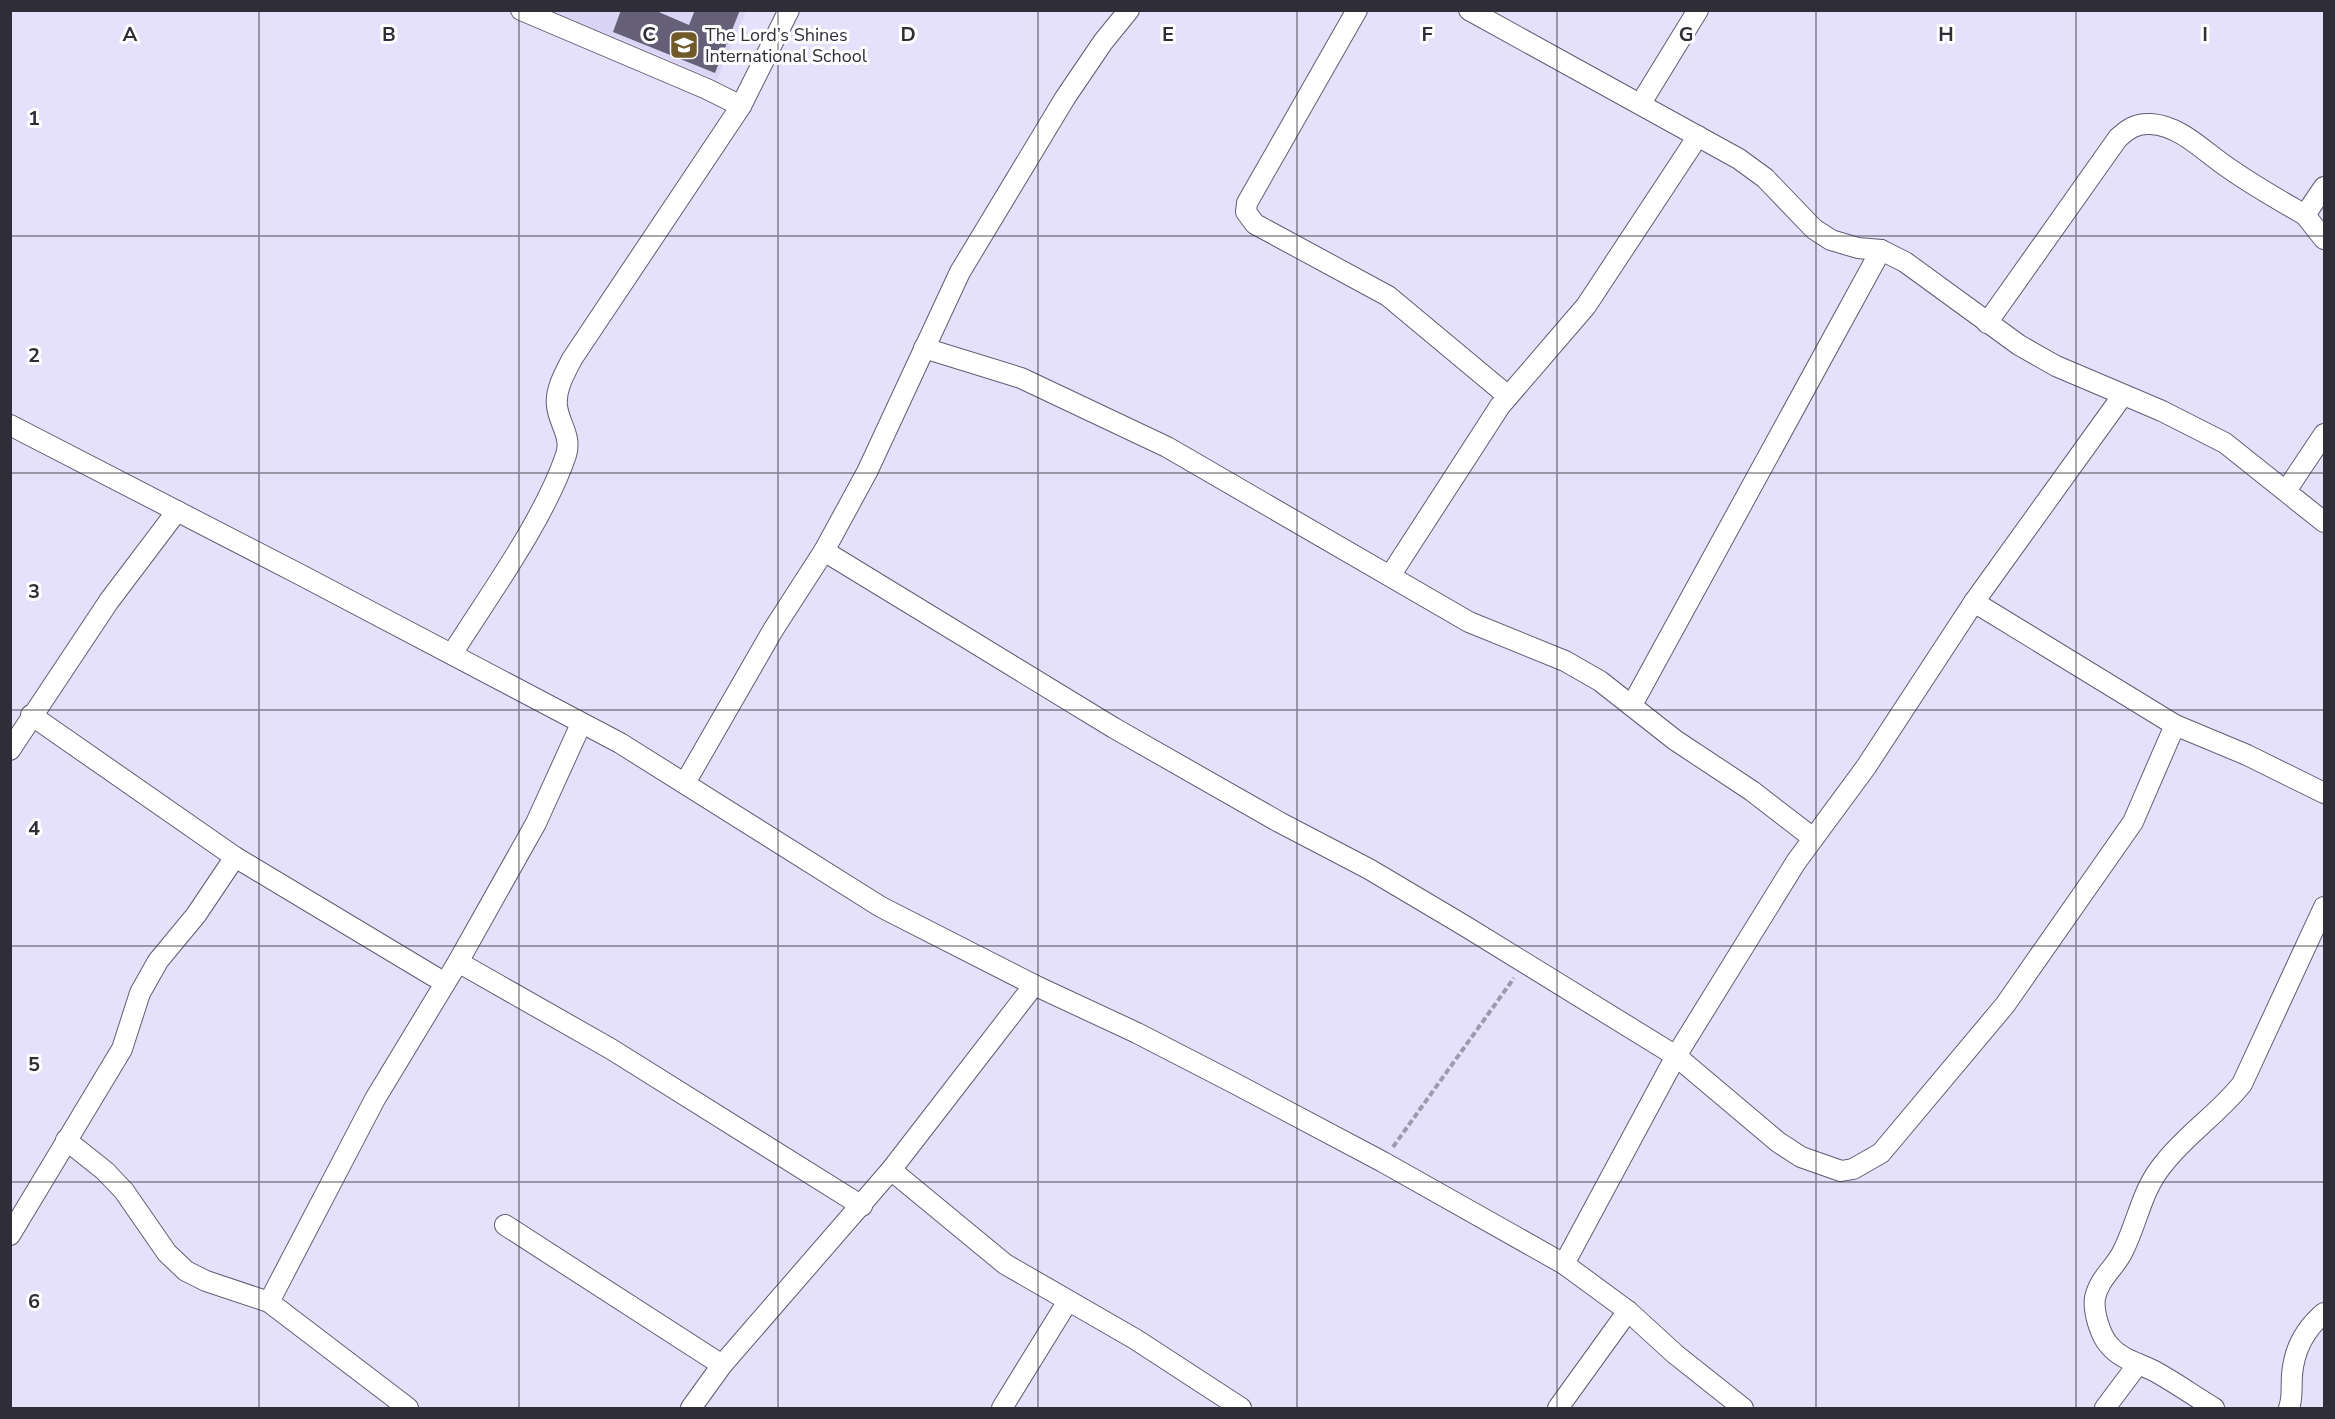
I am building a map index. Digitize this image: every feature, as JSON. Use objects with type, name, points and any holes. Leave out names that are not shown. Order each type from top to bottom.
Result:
[{"type":"street","points":[[521,10],[741,106]]},
{"type":"street","points":[[453,654],[541,510],[559,472],[567,451],[568,437],[557,407],[557,397],[572,359],[741,106],[789,10]]},
{"type":"street","points":[[685,783],[773,630],[824,551],[867,472],[960,272],[1059,107],[1103,42],[1129,10]]},
{"type":"street","points":[[1357,10],[1247,203],[1246,212],[1255,224],[1388,296],[1508,396]]},
{"type":"street","points":[[1469,10],[1739,159],[1765,178],[1822,235],[1858,248],[1881,250],[1905,262],[1988,323],[2056,366],[2162,411],[2225,443],[2325,522]]},
{"type":"street","points":[[1641,104],[1698,10]]},
{"type":"street","points":[[1988,323],[2118,138],[2131,127],[2150,124],[2167,127],[2188,138],[2229,169],[2304,215],[2325,239]]},
{"type":"street","points":[[1390,576],[1448,483],[1508,396],[1586,306],[1698,136]]},
{"type":"street","points":[[2304,215],[2325,187]]},
{"type":"street","points":[[1632,705],[1881,250]]},
{"type":"street","points":[[924,348],[1021,378],[1167,447],[1478,626],[1565,661],[1600,681],[1675,740],[1752,791],[1813,838]]},
{"type":"street","points":[[1564,1264],[1676,1056],[1790,872],[1866,767],[1974,602],[2123,395]]},
{"type":"street","points":[[10,425],[453,654],[581,724],[685,783],[881,907],[1034,985],[1137,1033],[1383,1162],[1564,1264],[1628,1311],[1675,1354],[1743,1408]]},
{"type":"street","points":[[2286,491],[2325,434]]},
{"type":"street","points":[[10,750],[109,601],[177,511]]},
{"type":"street","points":[[824,551],[1114,728],[1279,822],[1369,869],[1525,962],[1676,1056],[1778,1142],[1801,1157],[1841,1171],[1853,1169],[1881,1153],[2005,1005],[2133,822],[2175,725]]},
{"type":"street","points":[[1974,602],[2175,725],[2247,755],[2325,793]]},
{"type":"street","points":[[31,716],[158,806],[235,857],[445,983]]},
{"type":"street","points":[[268,1302],[375,1100],[458,962],[536,823],[581,724]]},
{"type":"street","points":[[10,1235],[122,1049],[140,993],[158,961],[196,915],[235,857]]},
{"type":"street","points":[[2214,1408],[2154,1371],[2122,1357],[2107,1344],[2097,1318],[2095,1298],[2105,1273],[2121,1255],[2135,1224],[2145,1189],[2158,1170],[2188,1136],[2223,1108],[2242,1084],[2325,907]]},
{"type":"street","points":[[458,962],[611,1049],[862,1206]]},
{"type":"street","points":[[692,1408],[722,1365],[862,1206],[1034,985]]},
{"type":"street","points":[[66,1140],[105,1171],[124,1191],[167,1253],[186,1271],[206,1281],[268,1302],[408,1408]]},
{"type":"street","points":[[891,1170],[1005,1264],[1136,1339],[1241,1408]]},
{"type":"street","points":[[505,1225],[722,1365]]},
{"type":"street","points":[[1002,1408],[1068,1301]]},
{"type":"street","points":[[1558,1408],[1628,1311]]},
{"type":"street","points":[[2289,1408],[2295,1356],[2309,1327],[2325,1312]]},
{"type":"street","points":[[2105,1408],[2138,1364]]},
{"type":"path","points":[[1383,1162],[1525,962]]},
{"type":"shaded area","name":"The Lord’s Shines International School","points":[[553,11],[746,11],[717,80]]},
{"type":"building","name":"The Lord’s Shines International School","points":[[621,10],[654,10],[689,25],[695,10],[740,10],[715,73],[613,32]]},
{"type":"place","name":"The Lord’s Shines International School","points":[[684,45]]}]
